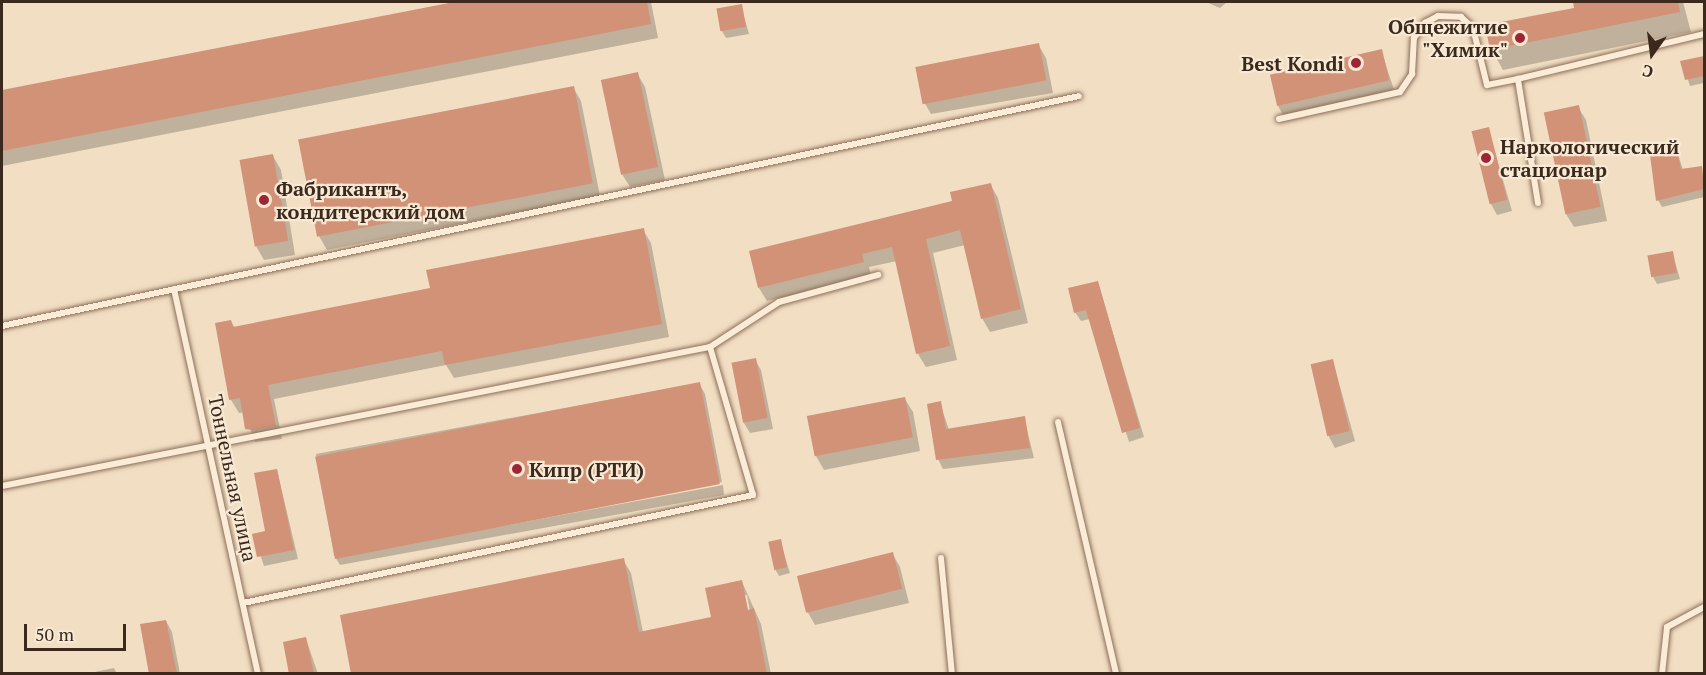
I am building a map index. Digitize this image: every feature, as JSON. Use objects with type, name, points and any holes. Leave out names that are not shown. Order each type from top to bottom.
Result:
[{"type":"lane","points":[[1279,119],[1400,92],[1412,74],[1414,38],[1425,23],[1438,16],[1461,17],[1473,28],[1487,85],[1518,80],[1704,34]]},
{"type":"lane","points":[[1518,80],[1539,202]]},
{"type":"lane","points":[[2,326],[1079,96]]},
{"type":"lane","points":[[2,486],[210,443],[710,347],[779,302],[878,275]]},
{"type":"lane","name":"Тоннельная улица","points":[[174,289],[210,443],[258,674]]},
{"type":"lane","points":[[243,603],[753,495],[710,347]]},
{"type":"lane","points":[[1058,422],[1116,674]]},
{"type":"lane","points":[[941,558],[952,674]]},
{"type":"lane","points":[[1662,674],[1667,627],[1704,607]]},
{"type":"building","points":[[454,2],[647,2],[651,24],[2,151],[2,90]]},
{"type":"building","name":"Общежитие \"Химик\"","points":[[1573,2],[1678,2],[1680,12],[1490,50],[1485,25],[1574,8]]},
{"type":"building","points":[[742,4],[746,27],[720,31],[716,9]]},
{"type":"building","points":[[1039,43],[1046,80],[923,104],[915,67]]},
{"type":"building","name":"Best Kondi","points":[[1382,49],[1389,80],[1277,106],[1270,75]]},
{"type":"building","points":[[1704,56],[1704,76],[1685,80],[1680,61]]},
{"type":"building","points":[[638,72],[658,167],[621,175],[601,80]]},
{"type":"building","points":[[574,86],[593,183],[317,237],[298,140]]},
{"type":"building","points":[[1579,105],[1601,207],[1565,214],[1544,112]]},
{"type":"building","points":[[1489,127],[1507,200],[1490,204],[1472,131]]},
{"type":"building","points":[[1677,150],[1681,169],[1702,166],[1704,189],[1656,201],[1650,155]]},
{"type":"building","name":"Фабрикантъ, кондитерский дом","points":[[273,154],[288,241],[255,247],[240,160]]},
{"type":"building","points":[[991,183],[1021,309],[981,319],[960,230],[926,239],[950,346],[916,354],[892,247],[862,254],[864,262],[758,288],[749,251],[952,201],[950,192]]},
{"type":"building","points":[[644,228],[662,324],[445,365],[442,351],[268,385],[276,426],[254,430],[245,429],[240,398],[229,400],[215,323],[231,320],[233,327],[430,288],[426,270]]},
{"type":"building","points":[[1673,251],[1677,273],[1651,277],[1647,256]]},
{"type":"building","points":[[1098,281],[1140,428],[1122,433],[1086,310],[1074,313],[1068,288]]},
{"type":"building","points":[[756,358],[768,418],[743,423],[731,363]]},
{"type":"building","points":[[1333,359],[1350,431],[1327,436],[1311,364]]},
{"type":"building","name":"Кипр (РТИ)","points":[[700,382],[720,484],[335,559],[315,457]]},
{"type":"building","points":[[905,397],[913,437],[815,456],[807,416]]},
{"type":"building","points":[[941,401],[946,429],[1025,416],[1030,448],[936,460],[927,404]]},
{"type":"building","points":[[277,469],[294,550],[257,557],[252,534],[265,531],[254,473]]},
{"type":"building","points":[[781,539],[787,567],[774,570],[768,542]]},
{"type":"building","points":[[893,552],[902,589],[806,613],[797,576]]},
{"type":"building","points":[[624,558],[639,632],[711,617],[705,588],[742,580],[748,610],[754,608],[767,674],[351,674],[340,615]]},
{"type":"building","points":[[166,620],[177,674],[149,674],[140,624]]},
{"type":"building","points":[[306,637],[314,674],[289,674],[283,642]]},
{"type":"place","name":"Общежитие \"Химик\"","points":[[1520,38]]},
{"type":"place","name":"Best Kondi","points":[[1356,63]]},
{"type":"place","name":"Наркологический стационар","points":[[1486,158]]},
{"type":"place","name":"Фабрикантъ, кондитерский дом","points":[[264,200]]},
{"type":"place","name":"Кипр (РТИ)","points":[[517,469]]}]
